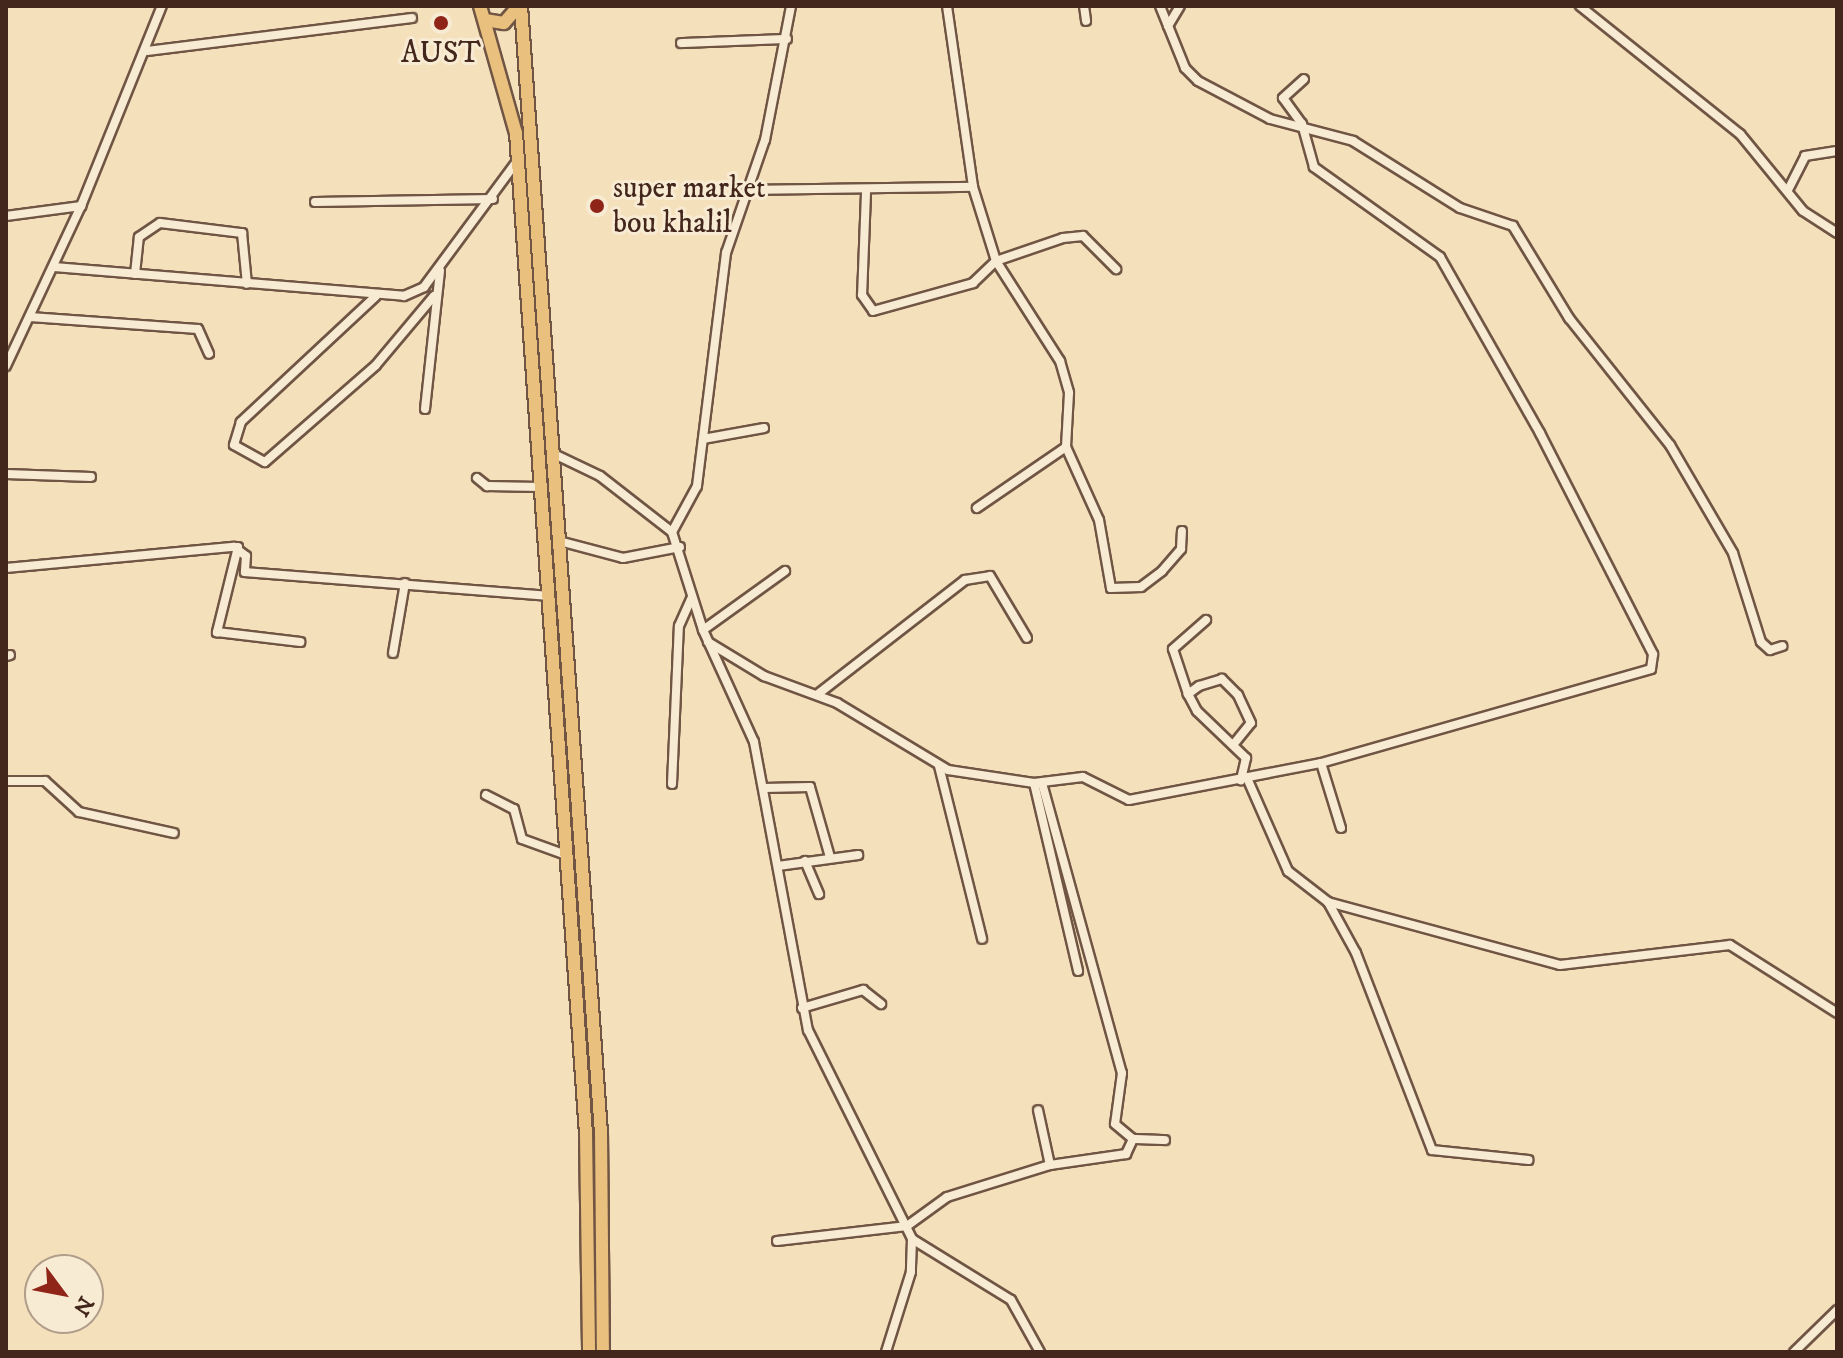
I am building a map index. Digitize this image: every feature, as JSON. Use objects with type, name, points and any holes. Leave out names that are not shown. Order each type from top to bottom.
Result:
[{"type":"highway","points":[[480,6],[518,159],[586,1133],[589,1352]]},
{"type":"highway","points":[[485,20],[504,23],[520,6]]},
{"type":"highway","points":[[520,6],[601,1132],[603,1352]]},
{"type":"street","points":[[6,366],[81,206],[147,51],[162,6]]},
{"type":"street","points":[[672,532],[697,486],[726,253],[748,190],[787,39],[791,6]]},
{"type":"street","points":[[947,6],[973,187],[996,261],[1066,376],[1066,447],[1099,520],[1111,588],[1129,591],[1162,571],[1181,549],[1182,531]]},
{"type":"street","points":[[1084,6],[1086,21]]},
{"type":"street","points":[[1160,6],[1194,78],[1270,119],[1302,124],[1353,141],[1453,204],[1518,232],[1569,318],[1670,445],[1733,553],[1761,642],[1770,650],[1782,646]]},
{"type":"street","points":[[1168,26],[1180,6]]},
{"type":"street","points":[[1580,6],[1740,134],[1803,211],[1837,233]]},
{"type":"street","points":[[147,51],[412,18]]},
{"type":"street","points":[[681,43],[787,39]]},
{"type":"street","points":[[708,642],[764,676],[818,694],[939,766],[1038,783],[1083,777],[1129,800],[1321,763],[1644,673],[1655,659],[1440,257],[1317,171],[1302,124],[1283,98],[1304,79]]},
{"type":"street","points":[[1788,190],[1805,156],[1837,151]]},
{"type":"street","points":[[54,267],[376,296],[412,293],[441,266],[493,199],[518,159]]},
{"type":"street","points":[[748,190],[866,193],[973,187]]},
{"type":"street","points":[[866,193],[868,308],[936,297],[973,283],[996,261],[1083,236],[1116,269]]},
{"type":"street","points":[[315,202],[493,199]]},
{"type":"street","points":[[6,216],[81,206]]},
{"type":"street","points":[[135,274],[139,237],[160,223],[242,233],[247,284]]},
{"type":"street","points":[[425,409],[434,296],[441,266]]},
{"type":"street","points":[[376,296],[241,422],[232,438],[246,455],[265,462],[330,407],[434,296]]},
{"type":"street","points":[[30,317],[198,329],[209,354]]},
{"type":"street","points":[[703,439],[764,428]]},
{"type":"street","points":[[977,508],[1066,447]]},
{"type":"street","points":[[552,453],[600,476],[672,532],[680,547],[703,630],[754,742],[802,1008],[836,1097],[912,1239],[911,1272],[886,1352]]},
{"type":"street","points":[[6,474],[91,477]]},
{"type":"street","points":[[477,478],[487,486],[541,487]]},
{"type":"street","points":[[559,541],[623,558],[680,547]]},
{"type":"street","points":[[238,547],[245,572],[549,596]]},
{"type":"street","points":[[6,568],[238,547]]},
{"type":"street","points":[[238,547],[217,632],[227,639],[300,642]]},
{"type":"street","points":[[703,630],[785,571]]},
{"type":"street","points":[[818,694],[965,580],[990,576],[1027,638]]},
{"type":"street","points":[[393,653],[405,583]]},
{"type":"street","points":[[672,784],[679,626],[692,596]]},
{"type":"street","points":[[1206,620],[1173,649],[1188,694],[1246,758],[1244,779],[1288,871],[1328,902],[1560,965],[1607,955],[1676,957],[1730,945],[1837,1013]]},
{"type":"street","points":[[1188,694],[1222,679],[1238,695],[1251,723],[1233,745]]},
{"type":"street","points":[[1321,763],[1341,828]]},
{"type":"street","points":[[939,766],[982,939]]},
{"type":"street","points":[[6,781],[45,781],[79,812],[174,833]]},
{"type":"street","points":[[1038,783],[1078,971]]},
{"type":"street","points":[[1038,783],[1122,1073],[1115,1124],[1133,1139],[1165,1140]]},
{"type":"street","points":[[764,788],[810,787],[830,857]]},
{"type":"street","points":[[486,795],[514,809],[522,839],[566,855]]},
{"type":"street","points":[[778,866],[858,855]]},
{"type":"street","points":[[805,861],[819,894]]},
{"type":"street","points":[[1328,902],[1356,953],[1432,1150],[1528,1160]]},
{"type":"street","points":[[802,1008],[863,990],[881,1004]]},
{"type":"street","points":[[1038,1110],[1050,1165]]},
{"type":"street","points":[[777,1241],[907,1226],[947,1197],[1050,1165],[1126,1154],[1133,1139]]},
{"type":"street","points":[[912,1239],[1011,1300],[1040,1352]]},
{"type":"street","points":[[1794,1352],[1837,1310]]},
{"type":"place","name":"AUST","points":[[441,23]]},
{"type":"place","name":"super market bou khalil","points":[[597,206]]}]
